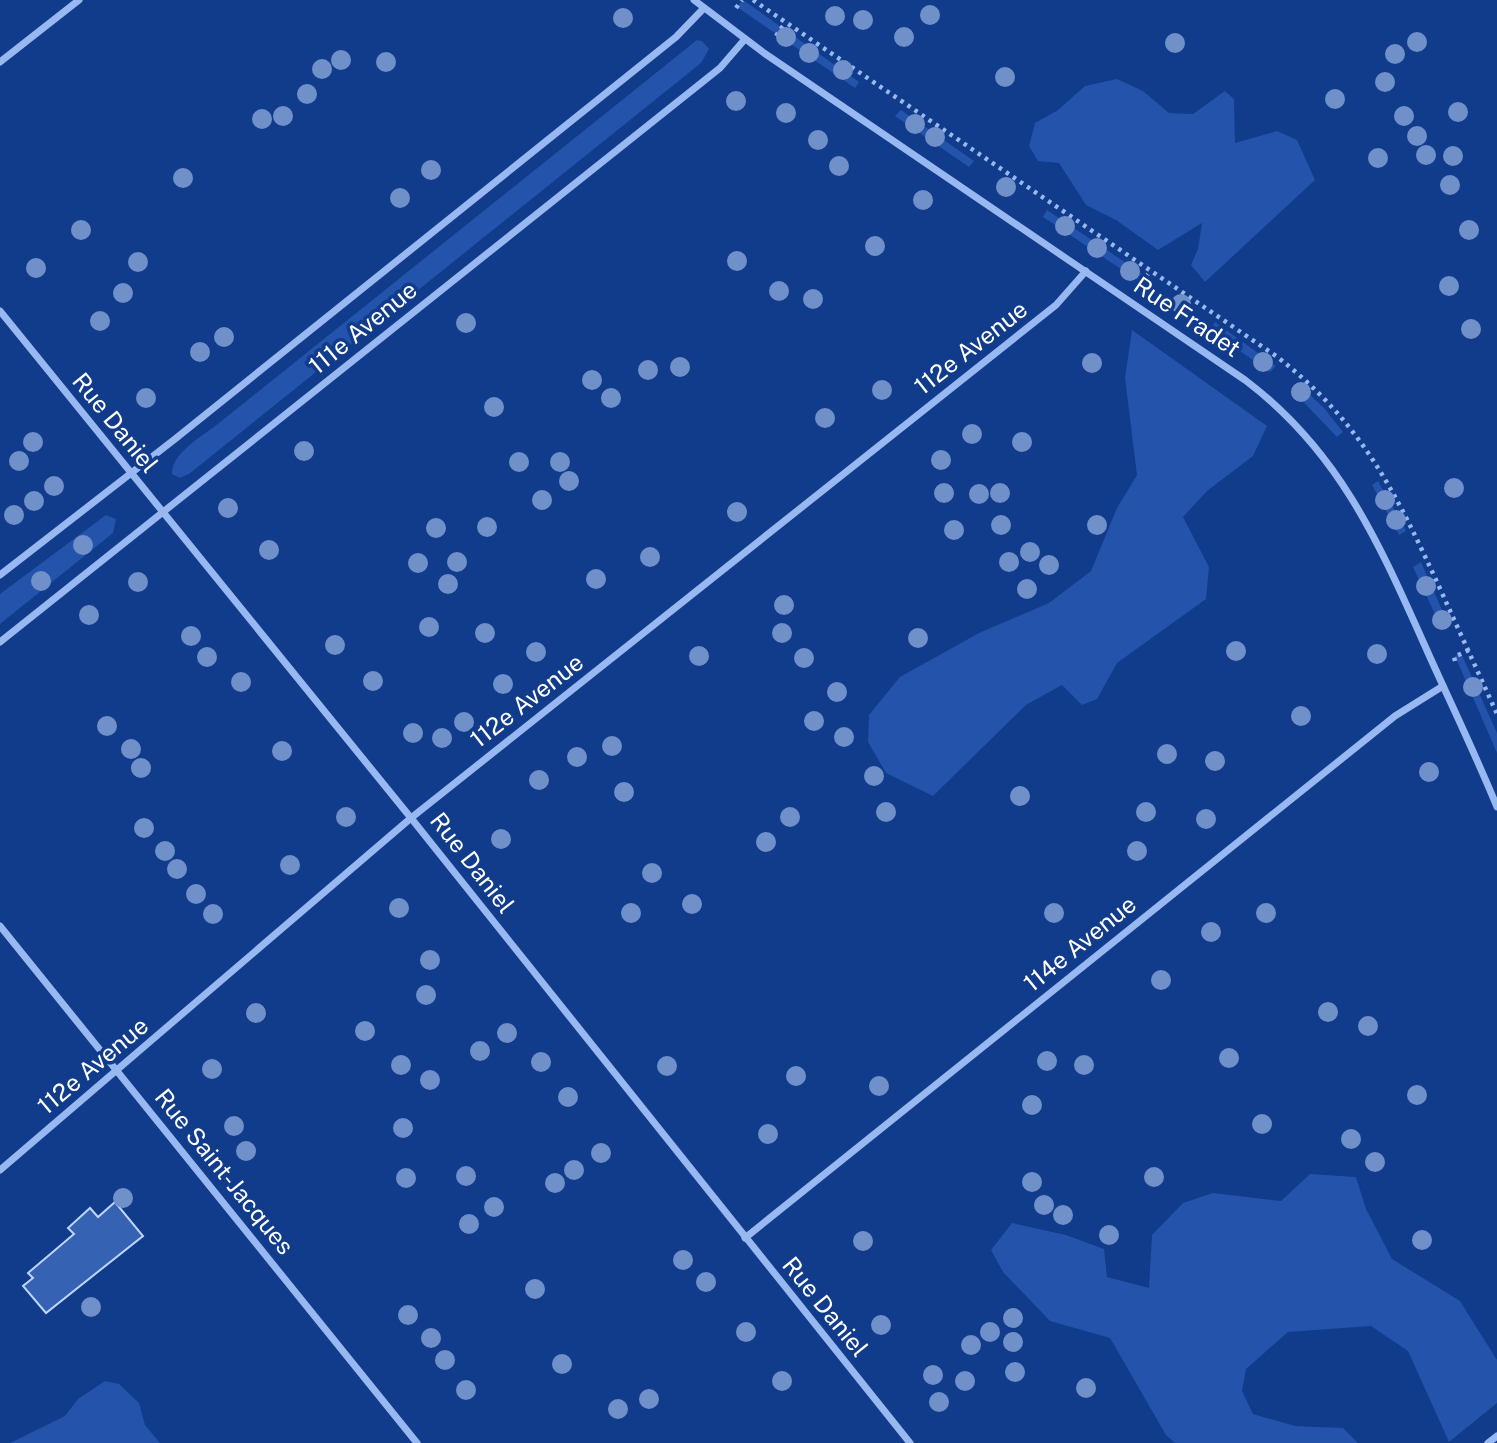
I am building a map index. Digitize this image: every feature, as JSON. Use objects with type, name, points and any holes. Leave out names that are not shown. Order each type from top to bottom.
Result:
[{"type":"street","points":[[0,62],[79,0]]},
{"type":"street","name":"Rue Fradet","points":[[694,0],[744,39],[1253,386],[1316,445],[1349,490],[1374,535],[1497,807]]},
{"type":"street","name":"111e Avenue","points":[[0,575],[676,37],[704,8]]},
{"type":"street","name":"111e Avenue","points":[[0,642],[720,68],[744,39]]},
{"type":"street","name":"112e Avenue","points":[[0,1170],[411,818],[1056,305],[1086,271]]},
{"type":"street","name":"Rue Daniel","points":[[0,311],[411,818],[910,1443]]},
{"type":"street","name":"114e Avenue","points":[[745,1238],[1395,716],[1443,686]]},
{"type":"street","name":"Rue Saint-Jacques","points":[[0,926],[417,1443]]},
{"type":"street","points":[[1488,1443],[1497,1436]]},
{"type":"path","name":"Rue Fradet","points":[[753,0],[1276,356],[1321,392],[1362,442],[1405,509],[1497,714]]},
{"type":"path","points":[[776,36],[785,23]]},
{"type":"shaded area","points":[[743,0],[859,82],[855,88],[737,7]]},
{"type":"shaded area","points":[[697,40],[702,41],[709,49],[701,63],[189,474],[180,478],[172,474],[177,459],[190,445]]},
{"type":"shaded area","points":[[1117,79],[1143,91],[1169,113],[1193,114],[1225,91],[1234,99],[1235,143],[1277,131],[1297,140],[1315,180],[1205,282],[1191,265],[1198,249],[1202,223],[1158,250],[1116,220],[1086,205],[1059,163],[1038,161],[1029,146],[1035,123],[1058,110],[1085,86]]},
{"type":"shaded area","points":[[901,110],[974,161],[969,167],[895,116]]},
{"type":"shaded area","points":[[1047,210],[1147,277],[1142,283],[1043,217]]},
{"type":"shaded area","points":[[1215,322],[1276,366],[1270,372],[1210,330]]},
{"type":"shaded area","points":[[1132,330],[1267,426],[1253,456],[1207,491],[1183,517],[1209,567],[1206,599],[1117,663],[1097,699],[1082,705],[1062,685],[1026,705],[933,796],[886,773],[868,742],[869,715],[900,677],[979,633],[1049,603],[1091,571],[1117,508],[1137,475],[1125,378]]},
{"type":"shaded area","points":[[1297,383],[1324,408],[1343,432],[1337,437],[1291,389]]},
{"type":"shaded area","points":[[1378,481],[1406,531],[1399,535],[1372,485]]},
{"type":"shaded area","points":[[106,515],[116,519],[113,533],[0,624],[0,594]]},
{"type":"shaded area","points":[[1421,562],[1449,626],[1442,629],[1413,567]]},
{"type":"shaded area","points":[[1461,653],[1497,733],[1497,753],[1455,656]]},
{"type":"shaded area","points":[[1310,1174],[1356,1177],[1366,1209],[1392,1259],[1460,1301],[1497,1360],[1497,1403],[1449,1442],[1408,1351],[1371,1326],[1288,1332],[1246,1369],[1242,1391],[1253,1414],[1295,1426],[1343,1428],[1358,1443],[1175,1443],[1166,1435],[1110,1338],[1050,1321],[1003,1272],[991,1250],[1012,1223],[1066,1235],[1104,1249],[1107,1277],[1149,1288],[1152,1235],[1183,1203],[1213,1193],[1281,1201]]},
{"type":"shaded area","points":[[105,1381],[119,1384],[139,1403],[145,1425],[160,1443],[10,1443],[65,1416],[78,1399]]},
{"type":"building","points":[[115,1202],[143,1236],[46,1313],[23,1286],[33,1278],[28,1273],[74,1234],[68,1228],[90,1208],[98,1217]]}]
